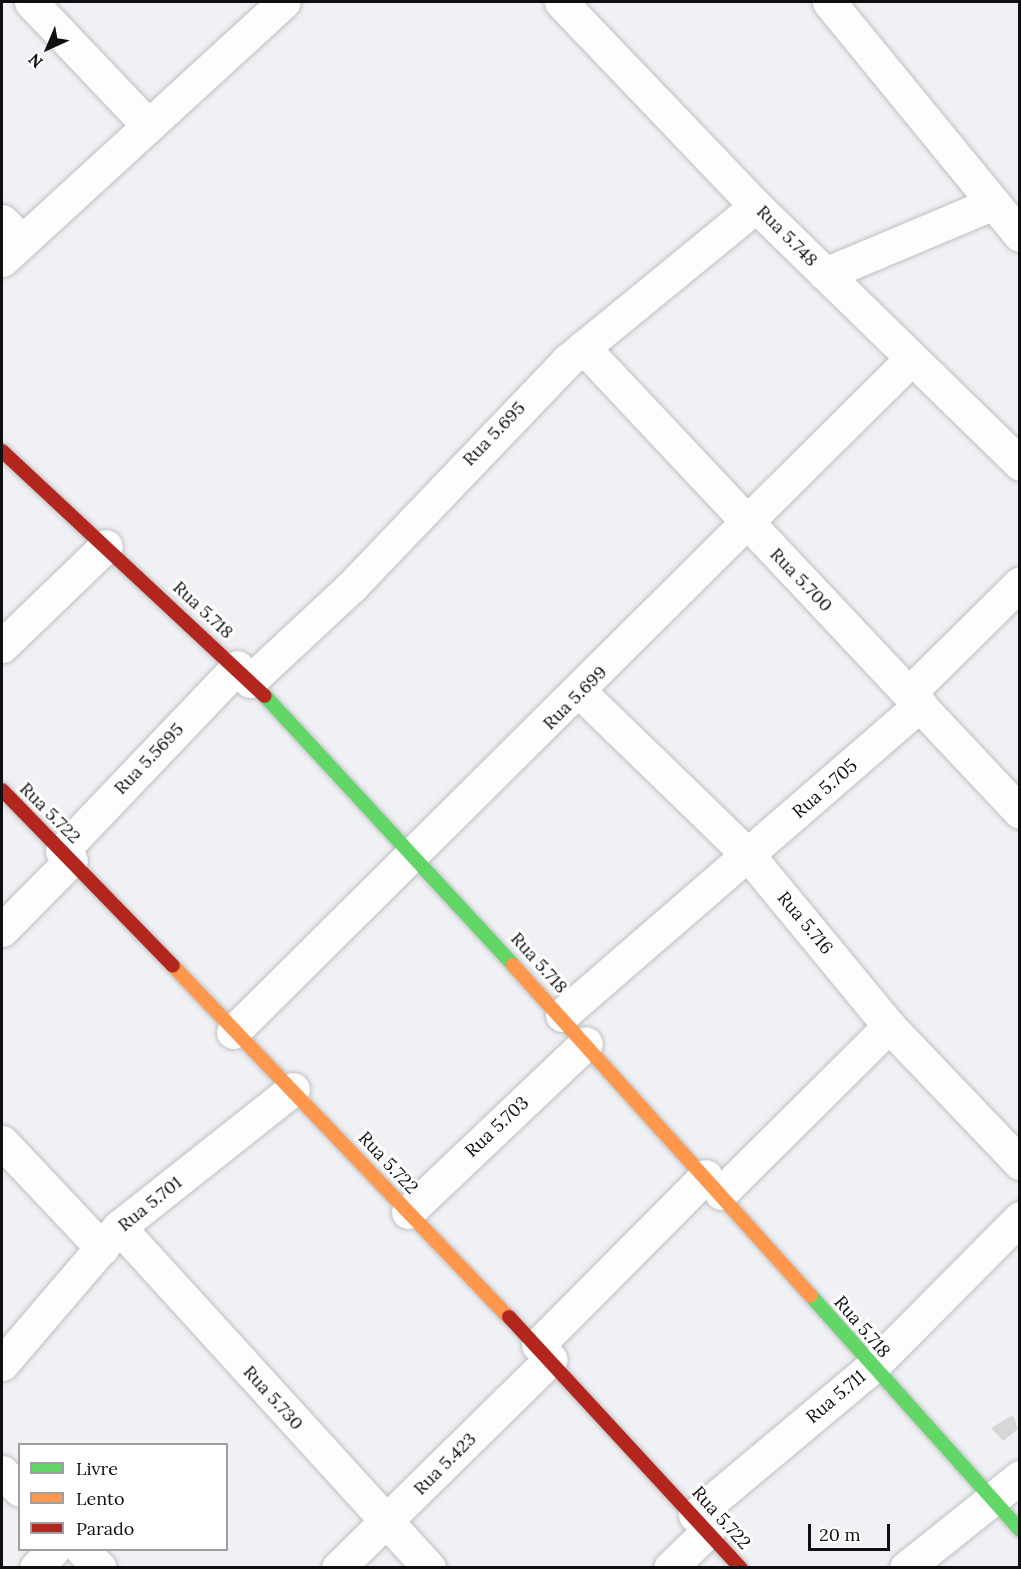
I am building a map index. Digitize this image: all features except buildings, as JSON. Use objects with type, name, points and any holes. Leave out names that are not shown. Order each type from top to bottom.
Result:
[{"type":"street","points":[[31,2],[146,123]]},
{"type":"street","points":[[8,240],[284,2]]},
{"type":"street","name":"Rua 5.748","points":[[561,2],[756,206],[1020,464]]},
{"type":"street","points":[[825,274],[1011,220],[829,2]]},
{"type":"street","name":"Rua 5.695","points":[[244,674],[352,586],[482,446],[583,347],[756,206]]},
{"type":"street","name":"Rua 5.700","points":[[583,347],[1020,812]]},
{"type":"street","name":"Rua 5.699","points":[[233,1032],[416,855],[749,525],[911,359]]},
{"type":"street","name":"Rua 5.718","points":[[2,451],[244,674],[416,855],[562,1015],[872,1367],[1020,1530]]},
{"type":"street","points":[[2,646],[106,546]]},
{"type":"street","name":"Rua 5.705","points":[[739,865],[915,699],[1020,583]]},
{"type":"street","name":"Rua 5.5695","points":[[66,855],[244,674]]},
{"type":"street","name":"Rua 5.716","points":[[580,692],[889,1026],[1020,1163]]},
{"type":"street","name":"Rua 5.722","points":[[2,790],[233,1032],[293,1089],[408,1212],[545,1352],[741,1568]]},
{"type":"street","points":[[2,930],[66,855]]},
{"type":"street","points":[[562,1015],[739,865]]},
{"type":"street","name":"Rua 5.423","points":[[338,1568],[386,1524],[545,1352],[713,1185],[889,1026]]},
{"type":"street","name":"Rua 5.703","points":[[408,1212],[586,1043]]},
{"type":"street","name":"Rua 5.701","points":[[2,1364],[111,1238],[293,1089]]},
{"type":"street","name":"Rua 5.730","points":[[2,1142],[111,1238],[429,1568]]},
{"type":"street","name":"Rua 5.711","points":[[670,1568],[702,1523],[872,1367],[1020,1218]]},
{"type":"street","points":[[2,1472],[18,1488]]},
{"type":"street","points":[[906,1568],[1020,1478]]},
{"type":"street","points":[[36,1568],[52,1551]]},
{"type":"street","points":[[83,1551],[100,1568]]},
{"type":"traffic: fast","points":[[265,696],[513,965]]},
{"type":"traffic: fast","points":[[811,1296],[1020,1530]]},
{"type":"traffic: slow","points":[[513,965],[811,1296]]},
{"type":"traffic: slow","points":[[173,966],[509,1317]]},
{"type":"traffic: jam","points":[[2,451],[265,696]]},
{"type":"traffic: jam","points":[[2,790],[173,966]]},
{"type":"traffic: jam","points":[[509,1317],[741,1568]]}]
